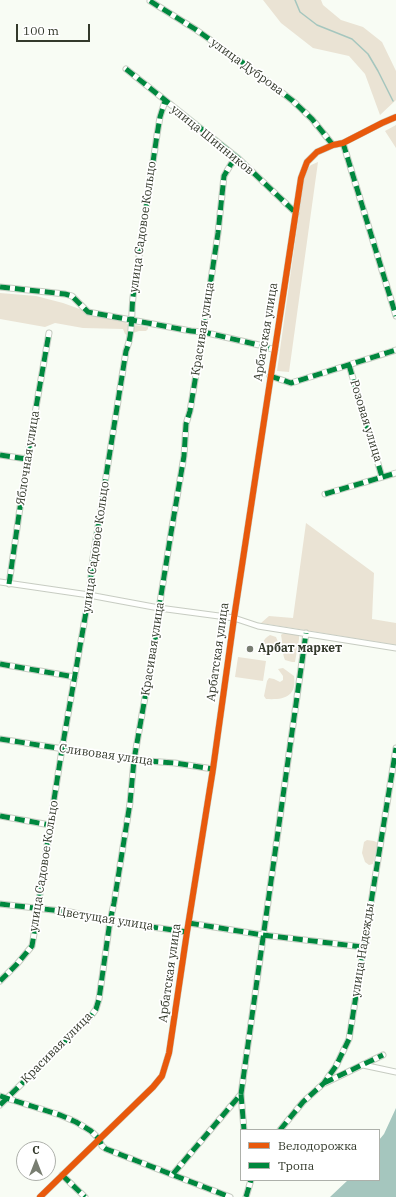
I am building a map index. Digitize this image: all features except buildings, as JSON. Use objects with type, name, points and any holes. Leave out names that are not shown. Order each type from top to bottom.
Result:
[{"type":"street","name":"улица Дуброва","points":[[150,1],[195,29],[293,101],[312,119],[333,145]]},
{"type":"street","name":"улица Шинников","points":[[126,70],[239,160],[296,213]]},
{"type":"street","name":"улица Садовое Кольцо","points":[[0,981],[32,946],[62,749],[89,595],[97,530],[126,351],[129,343],[132,321],[131,310],[156,134],[165,101]]},
{"type":"street","name":"Арбатская улица","points":[[40,1197],[153,1088],[162,1076],[169,1053],[213,769],[270,376],[301,178],[307,162],[317,152],[333,145],[343,143],[396,117]]},
{"type":"street","points":[[343,143],[396,316]]},
{"type":"street","name":"Красивая улица","points":[[0,1106],[96,1009],[99,999],[110,921],[130,803],[134,760],[157,630],[170,533],[184,456],[186,424],[190,411],[203,332],[218,233],[224,176],[231,164],[239,160]]},
{"type":"street","points":[[0,287],[72,296],[88,312],[132,321],[203,332],[275,350]]},
{"type":"street","name":"Яблочная улица","points":[[8,584],[27,458],[49,333]]},
{"type":"street","points":[[270,376],[291,383],[396,350]]},
{"type":"street","name":"Розовая улица","points":[[349,365],[382,477]]},
{"type":"street","points":[[0,454],[27,458]]},
{"type":"street","points":[[325,494],[396,473]]},
{"type":"street","points":[[0,582],[89,595],[159,608],[234,618],[258,626],[396,648]]},
{"type":"street","points":[[244,1129],[241,1094],[306,634]]},
{"type":"street","points":[[0,664],[75,677]]},
{"type":"street","name":"Сливовая улица","points":[[0,739],[134,760],[175,763],[213,769]]},
{"type":"street","name":"улица Надежды","points":[[281,1129],[303,1102],[324,1083],[336,1066],[349,1039],[396,748]]},
{"type":"street","points":[[0,816],[50,824]]},
{"type":"street","name":"Цветущая улица","points":[[0,904],[70,912],[110,921],[187,932]]},
{"type":"street","points":[[189,923],[263,935],[363,947]]},
{"type":"street","points":[[324,1083],[364,1065],[382,1054]]},
{"type":"street","points":[[364,1065],[396,1072]]},
{"type":"street","points":[[173,1174],[241,1094]]},
{"type":"street","points":[[0,1096],[60,1115],[91,1131],[106,1149],[230,1197]]},
{"type":"street","points":[[62,1176],[85,1197]]},
{"type":"street","points":[[247,1181],[248,1189]]},
{"type":"street","points":[[246,1197],[251,1181]]},
{"type":"shaded area","points":[[263,0],[321,0],[323,5],[341,20],[363,27],[382,42],[396,71],[396,100],[380,115],[365,74],[349,56],[313,48],[281,23]]},
{"type":"shaded area","points":[[396,125],[396,148],[385,131]]},
{"type":"shaded area","points":[[318,162],[289,372],[277,371],[305,171],[311,165]]},
{"type":"shaded area","points":[[0,293],[36,296],[63,303],[88,312],[125,321],[127,324],[148,327],[148,329],[146,331],[139,331],[127,335],[123,329],[83,328],[55,323],[45,327],[0,319]]},
{"type":"shaded area","points":[[306,523],[374,573],[372,619],[396,623],[396,645],[261,623],[269,616],[293,618]]},
{"type":"shaded area","points":[[285,633],[299,636],[295,662],[285,660],[284,658],[281,635]]},
{"type":"shaded area","points":[[270,635],[276,637],[278,642],[277,647],[270,649],[269,655],[264,655],[262,653],[263,643]]},
{"type":"shaded area","points":[[238,657],[266,661],[263,681],[235,677]]},
{"type":"shaded area","points":[[283,668],[294,676],[293,689],[291,693],[284,698],[266,699],[264,696],[267,681],[269,678],[280,682],[283,680],[283,676],[278,669]]},
{"type":"shaded area","points":[[367,840],[378,843],[373,864],[369,865],[365,862],[362,853],[364,842]]},
{"type":"water","points":[[396,1108],[396,1197],[330,1197],[347,1181],[380,1181],[380,1139],[384,1134]]},
{"type":"waterway","points":[[295,0],[300,12],[317,25],[352,39],[368,54],[393,101]]},
{"type":"marked path","points":[[150,1],[195,29],[293,101],[312,119],[333,145]]},
{"type":"marked path","points":[[126,69],[239,159],[296,213]]},
{"type":"marked path","points":[[0,981],[32,946],[62,749],[89,595],[93,558],[126,351],[130,338],[133,297],[157,135],[160,117],[165,101]]},
{"type":"marked path","points":[[343,143],[396,316]]},
{"type":"marked path","points":[[0,1105],[91,1016],[96,1009],[99,999],[110,921],[130,803],[134,760],[157,629],[159,608],[184,456],[186,424],[190,411],[203,332],[218,233],[224,176],[231,164],[239,159]]},
{"type":"marked path","points":[[0,287],[65,294],[72,296],[88,312],[203,332],[275,350]]},
{"type":"marked path","points":[[9,584],[27,459],[49,333]]},
{"type":"marked path","points":[[270,376],[291,383],[396,350]]},
{"type":"marked path","points":[[349,365],[382,477]]},
{"type":"marked path","points":[[0,455],[27,459]]},
{"type":"marked path","points":[[325,494],[396,473]]},
{"type":"marked path","points":[[173,1174],[241,1094],[306,633]]},
{"type":"marked path","points":[[0,664],[75,677]]},
{"type":"marked path","points":[[0,739],[134,760],[175,763],[213,769]]},
{"type":"marked path","points":[[281,1129],[303,1102],[324,1083],[336,1066],[349,1039],[396,748]]},
{"type":"marked path","points":[[0,816],[50,825]]},
{"type":"marked path","points":[[0,904],[70,912],[110,921],[187,932]]},
{"type":"marked path","points":[[189,923],[263,935],[363,947]]},
{"type":"marked path","points":[[324,1083],[383,1055]]},
{"type":"marked path","points":[[241,1094],[244,1129]]},
{"type":"marked path","points":[[0,1096],[60,1115],[76,1122],[91,1131],[106,1149],[230,1197]]},
{"type":"marked path","points":[[62,1175],[85,1197]]},
{"type":"marked path","points":[[246,1197],[251,1181]]},
{"type":"cycle path","points":[[40,1197],[153,1087],[162,1076],[169,1053],[213,769],[234,618],[301,178],[307,162],[317,152],[333,145],[343,143],[396,117]]},
{"type":"place","name":"Арбат маркет","points":[[250,649]]}]
